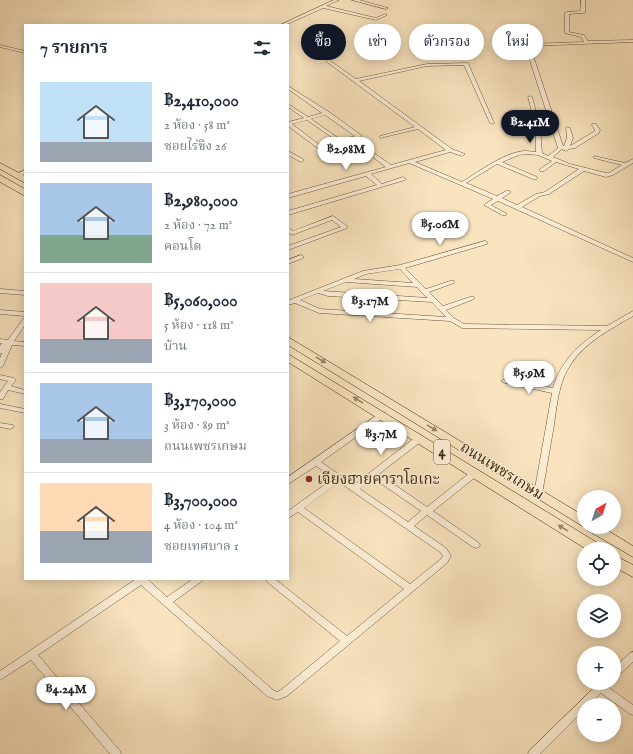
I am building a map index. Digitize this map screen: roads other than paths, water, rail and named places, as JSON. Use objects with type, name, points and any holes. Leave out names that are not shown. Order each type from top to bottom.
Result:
[{"type":"main road","points":[[0,165],[21,173]]},
{"type":"main road","points":[[0,178],[24,192]]},
{"type":"main road","name":"ถนนเพชรเกษม","points":[[289,341],[577,518]]},
{"type":"main road","name":"ถนนเพชรเกษม","points":[[289,358],[585,542]]},
{"type":"main road","points":[[603,534],[633,552]]},
{"type":"main road","points":[[621,564],[633,572]]},
{"type":"street","points":[[284,24],[337,0]]},
{"type":"street","points":[[354,0],[386,8]]},
{"type":"street","points":[[583,0],[583,12],[567,13],[567,34],[582,35],[585,40]]},
{"type":"street","points":[[323,6],[373,19],[385,15]]},
{"type":"street","points":[[344,12],[354,8]]},
{"type":"street","points":[[564,148],[527,45],[585,40],[633,41]]},
{"type":"street","points":[[0,46],[24,52]]},
{"type":"street","points":[[329,61],[450,150],[462,154]]},
{"type":"street","points":[[356,80],[422,66],[466,64],[492,123]]},
{"type":"street","points":[[289,87],[360,136],[320,148],[289,126]]},
{"type":"street","points":[[530,97],[538,127],[539,154]]},
{"type":"street","points":[[289,106],[341,142]]},
{"type":"street","points":[[289,126],[307,118],[327,113]]},
{"type":"street","points":[[549,158],[564,148],[575,146],[596,132],[598,130],[594,125]]},
{"type":"street","points":[[382,137],[420,127]]},
{"type":"street","points":[[564,148],[570,138],[568,128]]},
{"type":"street","points":[[351,139],[390,167]]},
{"type":"street","points":[[289,196],[450,150]]},
{"type":"street","points":[[462,184],[497,162],[522,152],[539,154],[555,161],[609,175],[633,161]]},
{"type":"street","points":[[289,154],[301,160]]},
{"type":"street","points":[[596,157],[626,165]]},
{"type":"street","points":[[410,161],[438,175],[575,232],[633,260]]},
{"type":"street","points":[[542,170],[555,161]]},
{"type":"street","points":[[497,162],[535,178]]},
{"type":"street","points":[[518,207],[538,195],[546,193],[583,169]]},
{"type":"street","points":[[367,174],[381,186]]},
{"type":"street","points":[[289,213],[403,179]]},
{"type":"street","points":[[504,214],[487,205],[508,192]]},
{"type":"street","points":[[289,232],[330,218],[336,219],[345,227],[289,248]]},
{"type":"street","points":[[291,302],[365,272],[401,267],[485,243]]},
{"type":"street","points":[[289,262],[301,257]]},
{"type":"street","points":[[401,267],[452,319],[458,324],[466,327],[608,328]]},
{"type":"street","points":[[344,280],[417,285]]},
{"type":"street","points":[[424,292],[452,282]]},
{"type":"street","points":[[0,291],[24,293]]},
{"type":"street","points":[[316,291],[328,294],[432,300]]},
{"type":"street","points":[[442,309],[472,298]]},
{"type":"street","points":[[291,302],[319,311],[452,319]]},
{"type":"street","points":[[0,312],[24,314]]},
{"type":"street","points":[[538,494],[556,391],[569,360],[608,328],[633,313]]},
{"type":"street","points":[[0,351],[5,342],[24,321]]},
{"type":"street","points":[[5,342],[24,344]]},
{"type":"street","points":[[0,366],[5,342]]},
{"type":"street","points":[[0,377],[12,380],[8,388],[0,397]]},
{"type":"street","points":[[505,381],[556,391]]},
{"type":"street","points":[[8,388],[24,392]]},
{"type":"street","points":[[0,406],[24,411]]},
{"type":"street","points":[[289,480],[383,415]]},
{"type":"street","points":[[0,425],[10,427]]},
{"type":"street","points":[[354,489],[420,438]]},
{"type":"street","points":[[143,580],[270,693],[277,696],[284,693],[444,561],[447,556],[443,550],[316,462]]},
{"type":"street","points":[[408,526],[475,473]]},
{"type":"street","points":[[373,474],[476,546]]},
{"type":"street","points":[[289,514],[339,478]]},
{"type":"street","points":[[298,508],[410,589]]},
{"type":"street","points":[[0,676],[141,580]]},
{"type":"street","points":[[167,602],[198,580]]},
{"type":"street","points":[[270,580],[347,641]]},
{"type":"street","points":[[31,654],[116,754]]},
{"type":"street","points":[[621,667],[633,656]]},
{"type":"street","points":[[533,754],[598,690]]},
{"type":"street","points":[[609,690],[633,711]]},
{"type":"place","name":"เจียงฮายคาราโอเกะ","points":[[309,479]]}]
